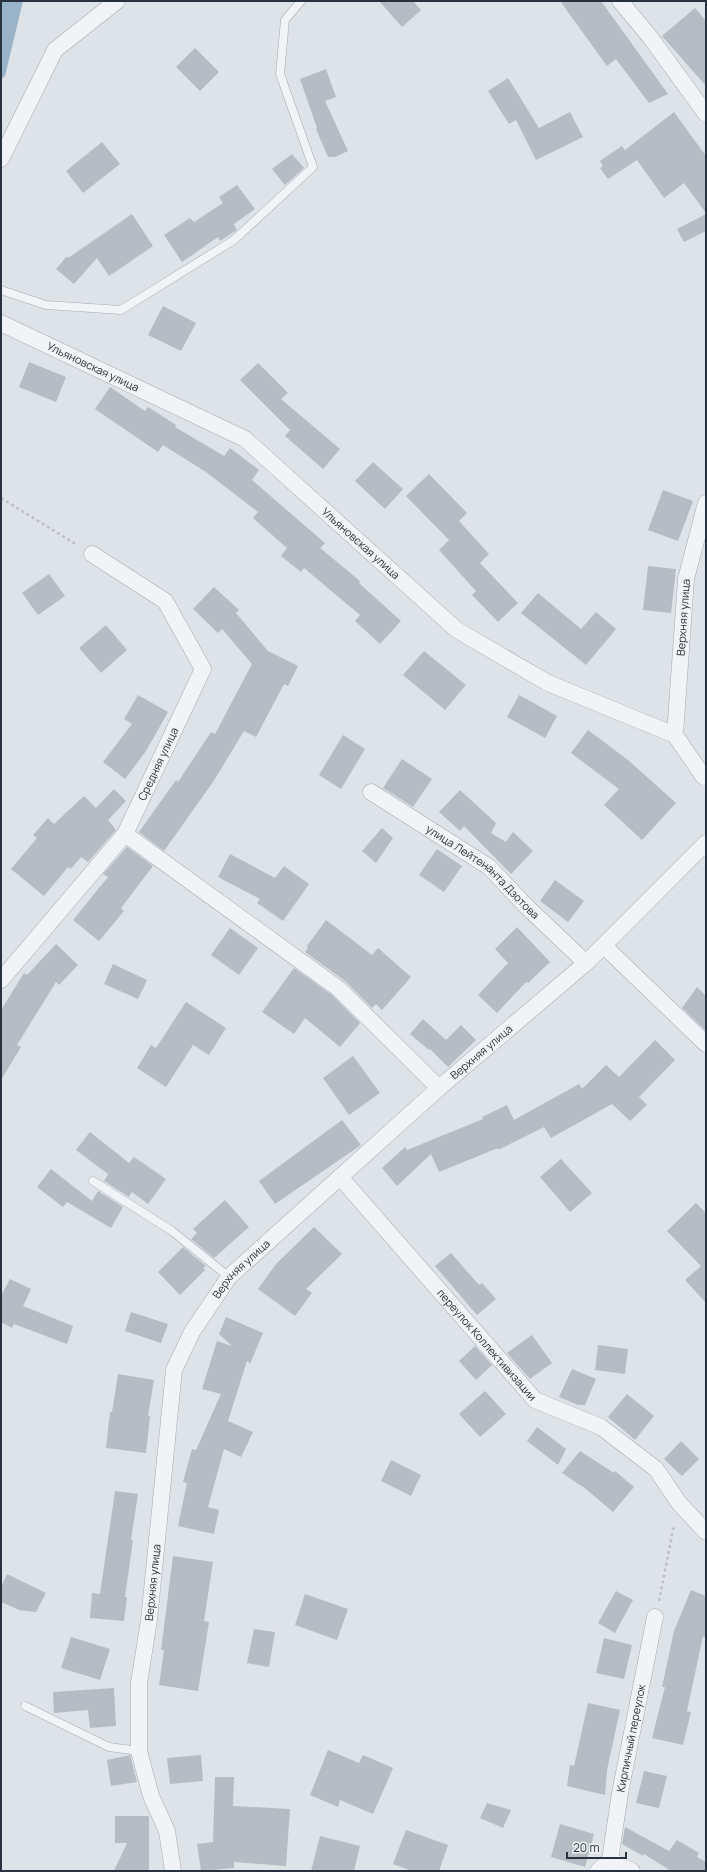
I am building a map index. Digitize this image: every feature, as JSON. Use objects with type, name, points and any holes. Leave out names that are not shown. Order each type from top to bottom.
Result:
[{"type":"street","points":[[1,159],[55,50],[117,1]]},
{"type":"street","points":[[620,1],[650,37],[706,114]]},
{"type":"street","name":"Ульяновская улица","points":[[1,323],[245,439],[458,630],[548,683],[675,734]]},
{"type":"street","name":"Верхняя улица","points":[[675,734],[686,579],[706,503]]},
{"type":"street","name":"Средняя улица","points":[[1,980],[125,834],[203,669],[165,601],[92,554]]},
{"type":"street","points":[[675,734],[703,776],[706,778]]},
{"type":"street","name":"улица Лейтенанта Дзотова","points":[[371,792],[489,867],[527,907],[586,963]]},
{"type":"street","points":[[125,834],[339,989],[439,1088]]},
{"type":"street","name":"Верхняя улица","points":[[174,1871],[167,1831],[151,1796],[139,1751],[139,1683],[149,1620],[174,1370],[192,1332],[229,1277],[439,1088],[586,963],[706,843]]},
{"type":"street","points":[[604,946],[706,1044]]},
{"type":"street","name":"переулок Коллективизации","points":[[340,1177],[535,1400],[601,1427],[656,1469],[679,1503],[706,1532]]},
{"type":"street","name":"Кирпичный переулок","points":[[610,1860],[620,1793],[655,1617]]},
{"type":"street","points":[[598,1871],[610,1860],[632,1871]]},
{"type":"lane","points":[[1,290],[46,305],[121,310],[234,240],[313,167],[280,74],[285,20],[301,1]]},
{"type":"lane","points":[[93,1181],[172,1231],[229,1277]]},
{"type":"lane","points":[[25,1706],[109,1746],[139,1751]]},
{"type":"path","points":[[1,498],[92,554]]},
{"type":"path","points":[[655,1617],[679,1503]]},
{"type":"water","points":[[1,1],[23,1],[5,76],[1,79]]},
{"type":"building","points":[[379,1],[413,1],[421,10],[402,27]]},
{"type":"building","points":[[560,1],[601,1],[668,94],[649,103],[616,59],[607,66]]},
{"type":"building","points":[[695,8],[706,21],[706,86],[662,36]]},
{"type":"building","points":[[195,48],[219,72],[200,91],[176,67]]},
{"type":"building","points":[[326,69],[336,97],[325,101],[348,151],[335,157],[328,157],[316,129],[317,128],[300,79]]},
{"type":"building","points":[[508,78],[539,128],[570,112],[583,137],[536,160],[516,120],[509,124],[488,91]]},
{"type":"building","points":[[674,112],[706,156],[706,213],[684,183],[664,198],[637,160],[608,179],[600,168],[603,166],[600,161],[622,146],[625,150]]},
{"type":"building","points":[[102,142],[120,164],[83,193],[66,171]]},
{"type":"building","points":[[292,154],[304,168],[285,185],[272,169]]},
{"type":"building","points":[[237,185],[255,209],[234,224],[237,230],[220,241],[218,237],[182,262],[164,235],[190,218],[194,222],[223,203],[219,197]]},
{"type":"building","points":[[132,214],[153,246],[109,276],[97,258],[74,284],[56,269],[67,256],[68,258]]},
{"type":"building","points":[[706,214],[706,231],[684,242],[677,229]]},
{"type":"building","points":[[163,306],[196,323],[181,351],[148,335]]},
{"type":"building","points":[[29,362],[66,377],[56,402],[19,387]]},
{"type":"building","points":[[258,363],[288,393],[281,399],[340,449],[323,469],[285,436],[290,430],[240,380]]},
{"type":"building","points":[[110,387],[145,411],[148,407],[176,425],[175,427],[224,456],[230,448],[259,470],[252,480],[325,543],[320,548],[360,581],[359,583],[401,621],[380,644],[355,621],[360,615],[304,568],[301,572],[281,556],[287,548],[253,518],[258,512],[206,472],[163,445],[158,452],[95,409]]},
{"type":"building","points":[[373,462],[403,489],[385,509],[355,481]]},
{"type":"building","points":[[429,474],[467,513],[459,521],[489,554],[480,563],[518,603],[498,622],[472,595],[476,591],[439,550],[449,540],[406,496]]},
{"type":"building","points":[[663,490],[693,501],[678,541],[648,530]]},
{"type":"building","points":[[648,566],[676,569],[671,613],[643,610]]},
{"type":"building","points":[[49,574],[65,596],[38,615],[22,593]]},
{"type":"building","points":[[214,587],[239,610],[236,613],[268,651],[298,666],[288,686],[284,684],[256,737],[244,731],[213,782],[164,851],[139,832],[176,780],[178,782],[211,732],[215,734],[252,664],[222,629],[218,633],[193,609]]},
{"type":"building","points":[[538,593],[581,629],[596,612],[616,629],[586,665],[521,613]]},
{"type":"building","points":[[106,625],[127,650],[101,673],[79,648]]},
{"type":"building","points":[[424,651],[466,685],[445,710],[403,675]]},
{"type":"building","points":[[138,695],[168,712],[146,751],[125,779],[103,762],[132,724],[124,719]]},
{"type":"building","points":[[519,695],[557,716],[545,738],[507,717]]},
{"type":"building","points":[[588,730],[628,760],[676,803],[642,840],[604,805],[619,789],[571,753]]},
{"type":"building","points":[[343,735],[365,749],[341,789],[319,775]]},
{"type":"building","points":[[402,759],[432,779],[413,807],[383,788]]},
{"type":"building","points":[[114,789],[126,801],[108,820],[116,830],[88,862],[81,857],[71,869],[68,867],[44,896],[11,869],[37,838],[33,835],[48,818],[54,824],[84,796],[96,808]]},
{"type":"building","points":[[460,790],[496,823],[491,833],[506,842],[513,832],[533,851],[511,874],[464,826],[460,831],[439,812]]},
{"type":"building","points":[[382,828],[393,838],[376,863],[362,851]]},
{"type":"building","points":[[127,847],[153,866],[121,908],[124,911],[99,941],[73,920],[108,877],[103,874]]},
{"type":"building","points":[[437,849],[462,866],[444,892],[419,875]]},
{"type":"building","points":[[230,854],[275,878],[284,866],[309,884],[283,921],[257,903],[260,899],[218,877]]},
{"type":"building","points":[[555,880],[584,901],[568,922],[540,901]]},
{"type":"building","points":[[326,920],[372,955],[378,948],[411,977],[382,1010],[376,1004],[372,1008],[345,981],[305,952],[308,948],[307,946]]},
{"type":"building","points":[[517,927],[550,962],[528,983],[526,982],[497,1013],[478,995],[508,963],[495,949]]},
{"type":"building","points":[[230,928],[258,948],[239,975],[211,955]]},
{"type":"building","points":[[56,944],[78,965],[59,985],[56,982],[17,1045],[21,1047],[1,1080],[1,1010],[24,973],[27,975]]},
{"type":"building","points":[[113,964],[147,980],[138,999],[104,984]]},
{"type":"building","points":[[294,968],[333,996],[360,1023],[340,1047],[305,1018],[294,1034],[262,1012]]},
{"type":"building","points":[[697,987],[706,996],[706,1031],[682,1008]]},
{"type":"building","points":[[186,1002],[226,1028],[209,1055],[193,1045],[166,1087],[137,1068],[151,1045],[156,1048]]},
{"type":"building","points":[[423,1019],[446,1040],[461,1025],[476,1040],[448,1067],[430,1049],[429,1050],[410,1034]]},
{"type":"building","points":[[655,1040],[675,1060],[639,1097],[647,1105],[630,1121],[612,1104],[551,1138],[544,1127],[498,1150],[498,1148],[439,1172],[431,1154],[397,1186],[382,1168],[405,1147],[407,1150],[483,1119],[482,1117],[507,1105],[514,1120],[579,1084],[582,1089],[606,1065],[619,1077]]},
{"type":"building","points":[[353,1056],[380,1093],[349,1115],[323,1078]]},
{"type":"building","points":[[342,1120],[361,1145],[275,1204],[259,1181]]},
{"type":"building","points":[[90,1132],[129,1163],[134,1157],[166,1179],[148,1204],[132,1192],[129,1197],[104,1181],[108,1174],[76,1150]]},
{"type":"building","points":[[561,1159],[592,1193],[570,1212],[540,1177]]},
{"type":"building","points":[[51,1169],[92,1201],[98,1191],[123,1207],[111,1228],[67,1202],[63,1207],[37,1187]]},
{"type":"building","points":[[225,1200],[249,1227],[214,1258],[191,1239],[197,1233],[193,1229]]},
{"type":"building","points":[[696,1203],[706,1213],[706,1303],[685,1280],[701,1266],[667,1231]]},
{"type":"building","points":[[314,1227],[342,1254],[306,1289],[312,1293],[295,1316],[258,1289],[276,1264]]},
{"type":"building","points":[[183,1247],[206,1266],[203,1268],[205,1270],[180,1295],[158,1272]]},
{"type":"building","points":[[451,1253],[479,1285],[482,1283],[496,1299],[477,1315],[435,1266]]},
{"type":"building","points":[[10,1279],[31,1289],[23,1306],[73,1326],[67,1344],[14,1324],[12,1328],[1,1322],[1,1296]]},
{"type":"building","points":[[131,1312],[168,1324],[161,1343],[125,1331]]},
{"type":"building","points":[[226,1317],[263,1333],[250,1364],[247,1361],[228,1421],[253,1432],[241,1457],[224,1449],[208,1507],[219,1510],[214,1534],[178,1526],[187,1483],[183,1482],[192,1449],[196,1450],[221,1394],[202,1389],[217,1341],[232,1346],[219,1334]]},
{"type":"building","points":[[532,1335],[552,1363],[530,1379],[507,1353]]},
{"type":"building","points":[[598,1345],[628,1349],[625,1374],[595,1370]]},
{"type":"building","points":[[475,1346],[492,1365],[476,1380],[459,1361]]},
{"type":"building","points":[[572,1369],[596,1379],[585,1405],[578,1405],[559,1397]]},
{"type":"building","points":[[118,1374],[154,1380],[148,1416],[150,1416],[146,1453],[106,1448],[110,1412],[112,1412]]},
{"type":"building","points":[[485,1391],[506,1414],[480,1437],[459,1414]]},
{"type":"building","points":[[627,1394],[654,1416],[635,1440],[608,1417]]},
{"type":"building","points":[[537,1427],[566,1449],[558,1465],[527,1441]]},
{"type":"building","points":[[681,1441],[699,1459],[682,1476],[664,1459]]},
{"type":"building","points":[[580,1451],[614,1473],[615,1471],[634,1487],[613,1512],[586,1489],[562,1473]]},
{"type":"building","points":[[391,1460],[421,1475],[411,1496],[381,1481]]},
{"type":"building","points":[[115,1491],[138,1494],[131,1540],[133,1540],[125,1597],[127,1597],[124,1621],[90,1618],[92,1593],[100,1594]]},
{"type":"building","points":[[173,1556],[213,1562],[204,1621],[209,1622],[198,1691],[159,1685],[164,1650],[161,1650]]},
{"type":"building","points":[[7,1574],[46,1593],[36,1612],[19,1610],[1,1602],[1,1587]]},
{"type":"building","points":[[691,1590],[706,1596],[706,1638],[703,1636],[687,1711],[691,1712],[683,1745],[652,1738],[665,1687],[662,1687],[674,1631]]},
{"type":"building","points":[[616,1591],[633,1600],[615,1633],[598,1623]]},
{"type":"building","points":[[305,1594],[348,1609],[337,1640],[295,1625]]},
{"type":"building","points":[[254,1629],[275,1632],[269,1667],[247,1663]]},
{"type":"building","points":[[71,1637],[110,1649],[100,1680],[61,1668]]},
{"type":"building","points":[[604,1638],[632,1645],[624,1679],[596,1673]]},
{"type":"building","points":[[114,1688],[116,1726],[90,1728],[88,1710],[54,1713],[53,1692]]},
{"type":"building","points":[[588,1703],[620,1710],[607,1770],[605,1795],[567,1786],[570,1765],[574,1766]]},
{"type":"building","points":[[328,1750],[359,1763],[363,1755],[393,1768],[373,1814],[340,1800],[338,1807],[310,1795]]},
{"type":"building","points":[[130,1755],[137,1782],[111,1786],[107,1760]]},
{"type":"building","points":[[201,1755],[203,1781],[170,1784],[167,1758]]},
{"type":"building","points":[[644,1771],[667,1776],[659,1808],[636,1803]]},
{"type":"building","points":[[215,1777],[234,1777],[233,1806],[290,1809],[286,1866],[234,1862],[234,1868],[201,1871],[197,1844],[213,1842]]},
{"type":"building","points":[[487,1803],[511,1810],[503,1828],[480,1818]]},
{"type":"building","points":[[115,1816],[149,1816],[149,1871],[114,1871],[127,1843],[115,1843]]},
{"type":"building","points":[[560,1824],[594,1834],[585,1867],[551,1857]]},
{"type":"building","points":[[625,1827],[669,1851],[677,1840],[699,1853],[697,1857],[706,1862],[706,1871],[671,1871],[644,1854],[643,1856],[622,1844]]},
{"type":"building","points":[[406,1830],[448,1845],[439,1871],[412,1871],[393,1864]]},
{"type":"building","points":[[320,1836],[360,1846],[354,1871],[311,1871]]}]
